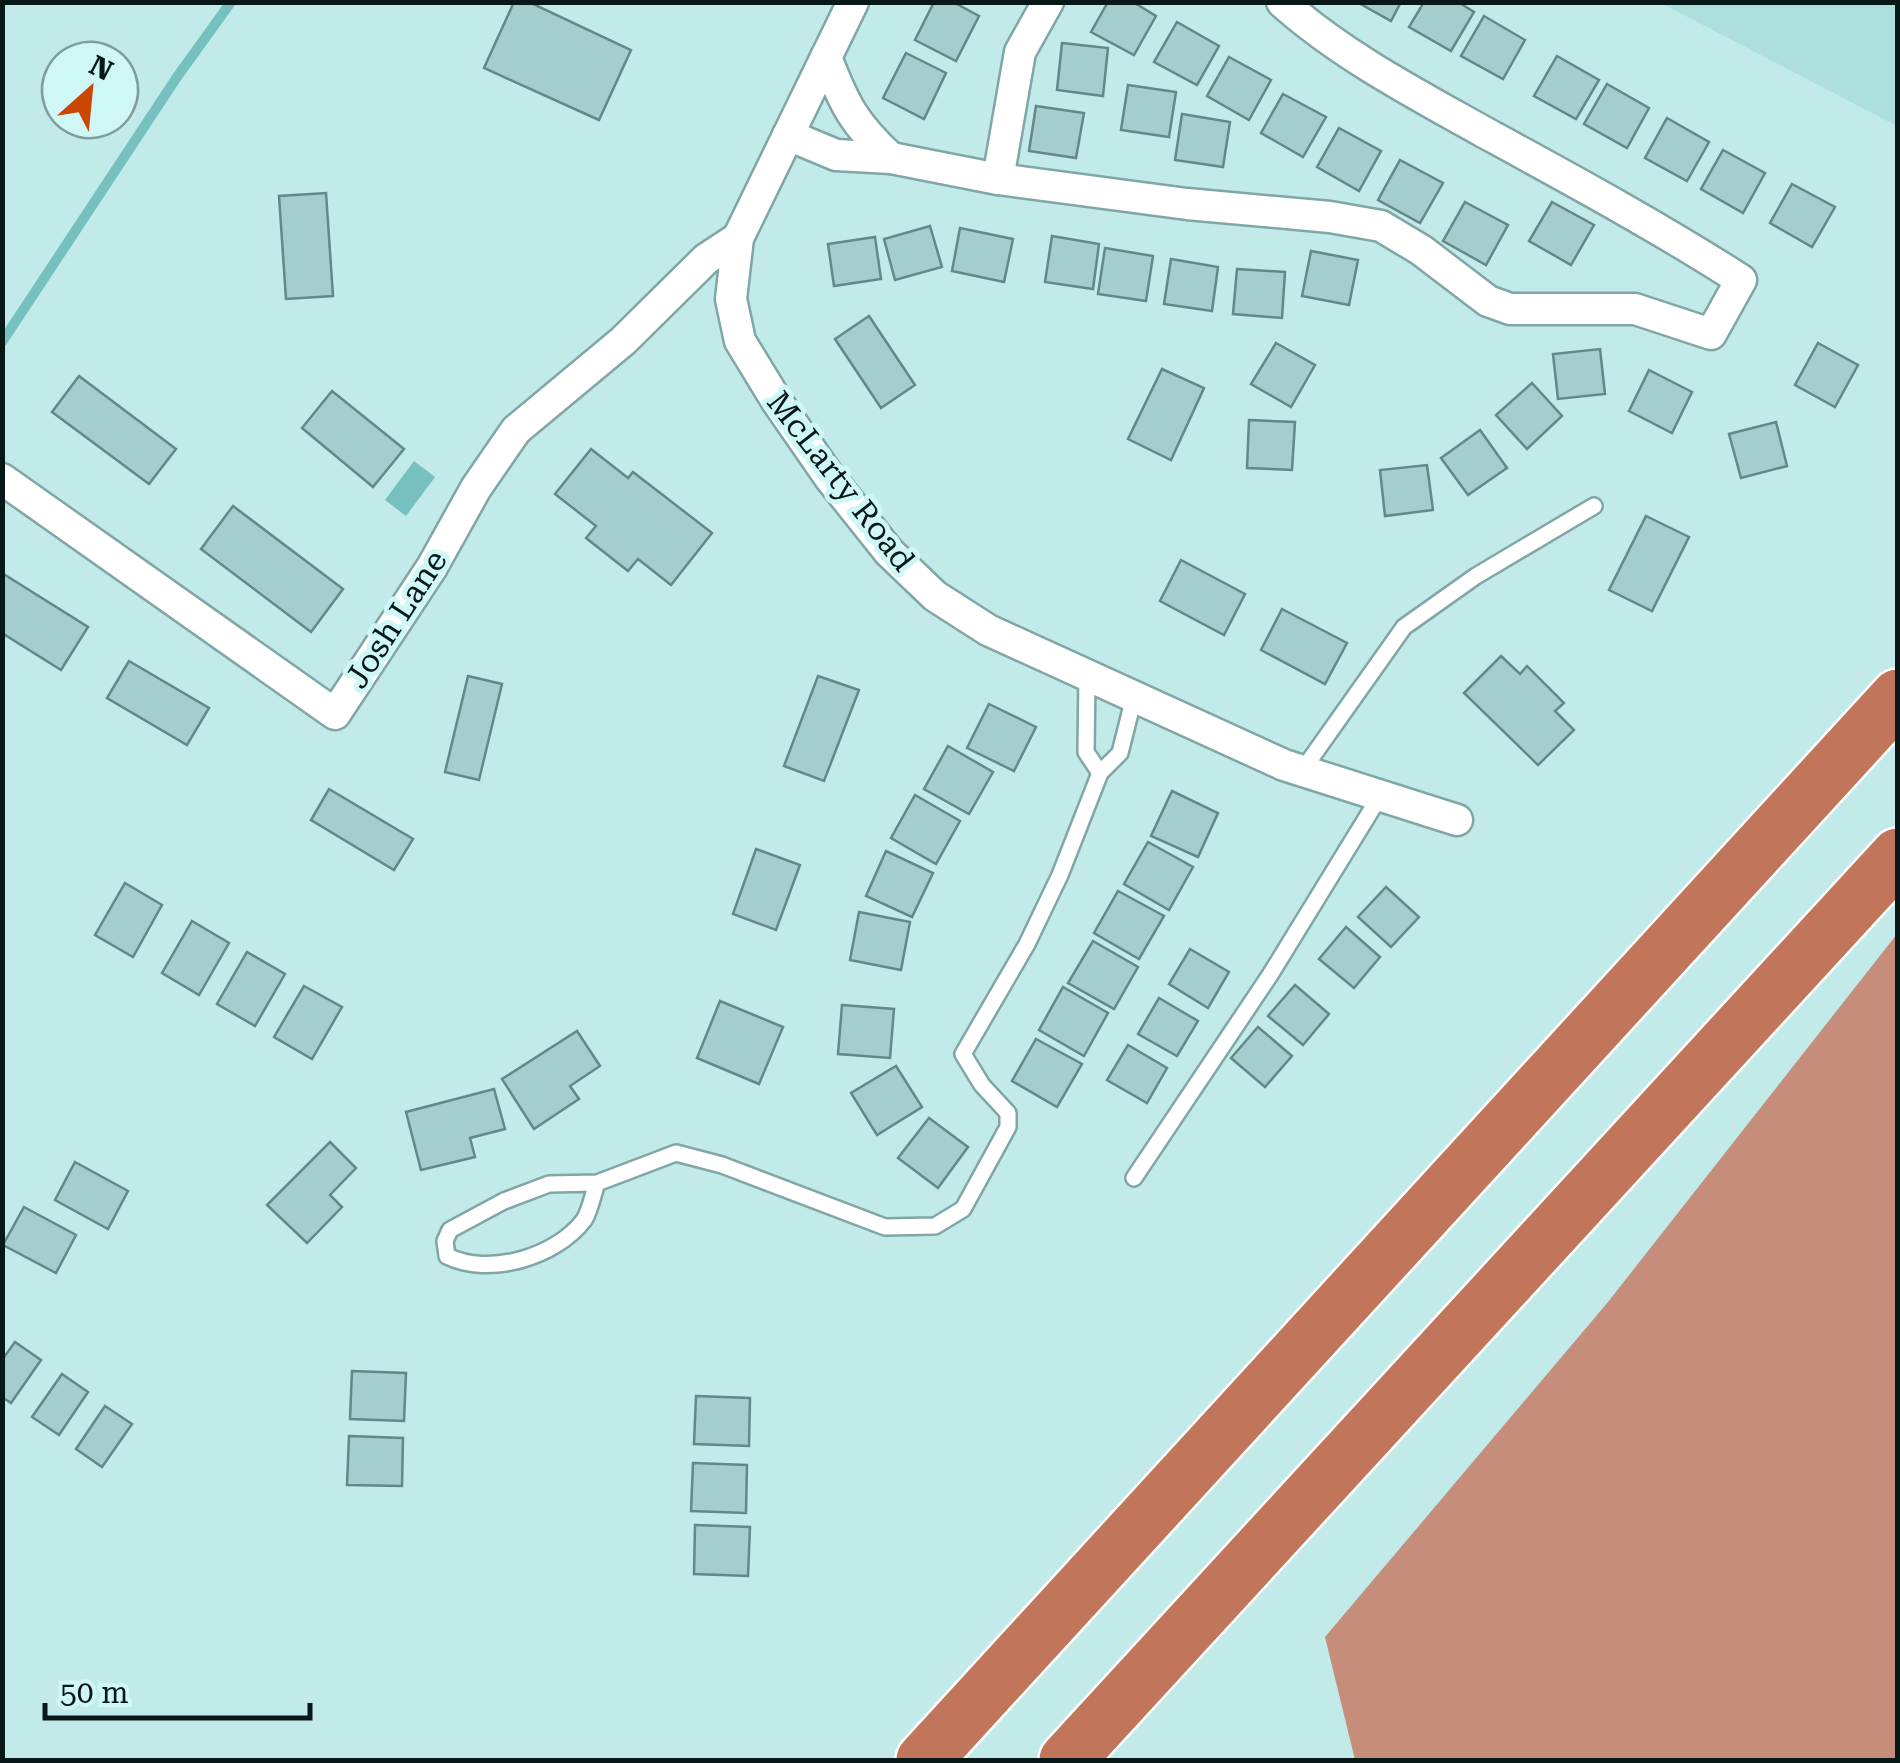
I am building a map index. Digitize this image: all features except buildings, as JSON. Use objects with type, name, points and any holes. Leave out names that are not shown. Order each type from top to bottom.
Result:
[{"type":"highway","points":[[924,1760],[1898,697]]},
{"type":"highway","points":[[1067,1760],[1898,856]]},
{"type":"street","name":"McLarty Road","points":[[852,2],[738,238],[731,299],[740,341],[776,400],[888,552],[935,596],[988,630],[1302,771],[1457,820]]},
{"type":"street","points":[[998,179],[1020,52],[1048,2]]},
{"type":"street","points":[[788,135],[836,154],[891,158],[998,179],[1381,226],[1421,250],[1488,301],[1510,309],[1636,308],[1711,334],[1742,280],[1672,235],[1419,96],[1300,18],[1282,2]]},
{"type":"street","points":[[826,57],[843,102],[862,131],[891,158]]},
{"type":"street","name":"Josh Lane","points":[[2,479],[335,714],[516,430],[623,340],[706,259],[738,238]]},
{"type":"lane","points":[[1302,771],[1404,627],[1476,576],[1594,506]]},
{"type":"lane","points":[[1087,675],[1086,752],[1100,774]]},
{"type":"lane","points":[[596,1183],[585,1220],[550,1249],[505,1264],[462,1264],[448,1256],[444,1242],[450,1230],[504,1201],[549,1184],[596,1183],[676,1154],[722,1166],[885,1228],[936,1226],[963,1209],[1008,1128],[1008,1113],[982,1085],[963,1054],[1035,927],[1100,774],[1120,753],[1134,697]]},
{"type":"lane","points":[[1134,1178],[1270,975],[1380,796]]},
{"type":"shaded area","points":[[1661,3],[1897,3],[1897,126]]},
{"type":"shaded area","points":[[414,461],[435,477],[406,516],[385,500]]},
{"type":"shaded area","points":[[1897,934],[1897,1760],[1355,1760],[1325,1637],[1608,1302]]},
{"type":"waterway","points":[[2,342],[231,2]]}]
